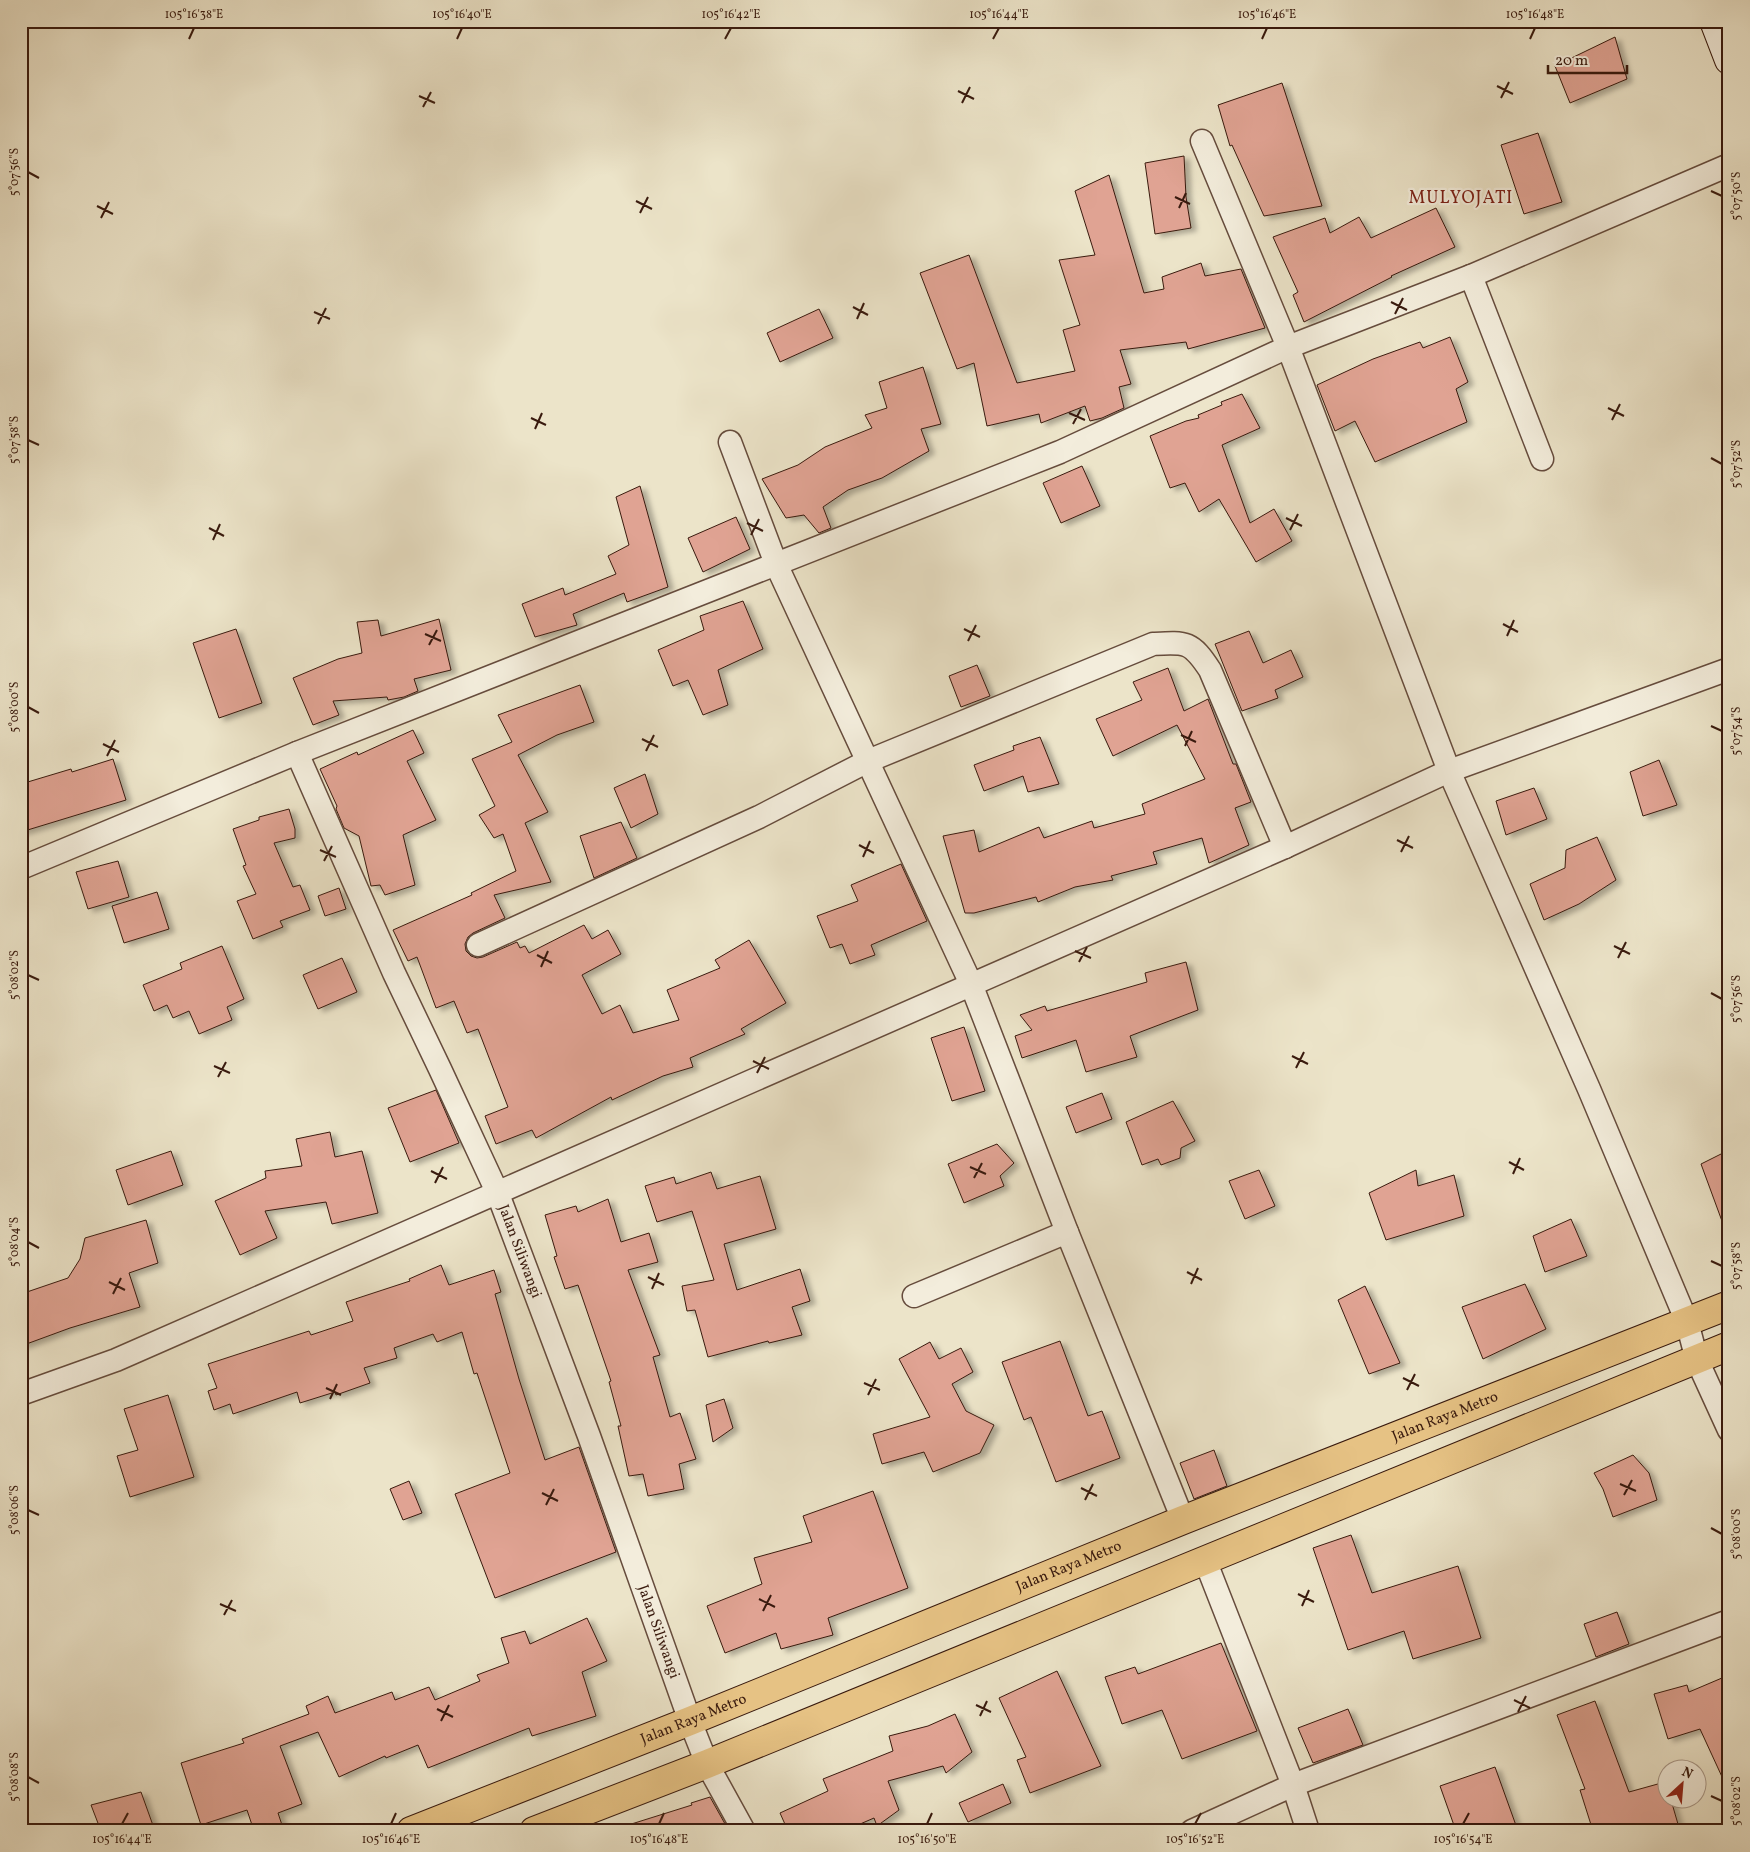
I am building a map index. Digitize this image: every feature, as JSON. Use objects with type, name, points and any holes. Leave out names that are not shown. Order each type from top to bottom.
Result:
[{"type":"highway","name":"Jalan Raya Metro","points":[[411,1831],[690,1721],[1183,1520],[1729,1305]]},
{"type":"highway","points":[[534,1831],[707,1764],[1729,1346]]},
{"type":"street","points":[[1714,21],[1729,60]]},
{"type":"street","points":[[1202,141],[1288,347],[1449,771],[1589,1089],[1687,1322],[1697,1360],[1729,1430]]},
{"type":"street","points":[[21,868],[297,754],[1060,452],[1288,347],[1471,276],[1729,165]]},
{"type":"street","points":[[1471,276],[1542,459]]},
{"type":"street","points":[[730,442],[776,564],[970,984],[1183,1520]]},
{"type":"street","points":[[478,945],[759,817],[868,761],[1153,644],[1180,643],[1198,651],[1210,670],[1285,847]]},
{"type":"street","points":[[21,1394],[116,1360],[498,1194],[970,984],[1285,847],[1449,771],[1729,669]]},
{"type":"street","name":"Jalan Siliwangi","points":[[297,754],[394,973],[498,1194],[589,1436],[690,1721],[707,1764],[744,1831]]},
{"type":"street","points":[[914,1296],[1067,1232]]},
{"type":"street","points":[[1205,1560],[1308,1831]]},
{"type":"street","points":[[1192,1831],[1292,1785],[1729,1621]]},
{"type":"building","points":[[1615,37],[1627,79],[1570,103],[1555,66]]},
{"type":"building","points":[[1282,83],[1322,206],[1264,216],[1232,145],[1230,146],[1218,105]]},
{"type":"building","points":[[1538,133],[1562,202],[1524,214],[1501,145]]},
{"type":"building","points":[[1184,156],[1186,197],[1191,228],[1155,234],[1145,163]]},
{"type":"building","points":[[1109,175],[1144,293],[1164,289],[1162,277],[1201,263],[1205,276],[1241,269],[1265,328],[1188,349],[1186,342],[1120,350],[1131,384],[1119,387],[1124,408],[1102,418],[1090,421],[1085,406],[1041,423],[1039,414],[987,426],[974,363],[957,369],[920,273],[969,255],[1017,383],[1075,371],[1063,330],[1080,325],[1059,260],[1095,255],[1075,191]]},
{"type":"building","points":[[1436,208],[1455,247],[1391,276],[1304,322],[1293,295],[1298,292],[1273,237],[1325,218],[1330,233],[1359,217],[1371,238]]},
{"type":"building","points":[[819,309],[833,338],[780,362],[767,333]]},
{"type":"building","points":[[1450,337],[1468,382],[1456,389],[1467,422],[1375,462],[1355,421],[1335,431],[1317,385],[1373,359],[1420,342],[1423,348]]},
{"type":"building","points":[[923,367],[941,424],[921,429],[929,451],[882,478],[848,490],[823,507],[831,528],[819,533],[804,515],[786,518],[762,479],[798,465],[825,447],[872,428],[865,415],[887,408],[879,382]]},
{"type":"building","points":[[1242,394],[1260,428],[1222,445],[1250,523],[1274,509],[1292,541],[1256,562],[1219,499],[1199,512],[1185,483],[1170,488],[1150,436],[1186,421],[1199,418],[1198,415],[1222,405],[1221,402]]},
{"type":"building","points":[[1082,466],[1100,506],[1061,523],[1043,483]]},
{"type":"building","points":[[640,486],[668,587],[627,602],[624,593],[573,614],[577,625],[535,637],[522,604],[563,588],[565,595],[616,574],[608,556],[629,545],[616,497]]},
{"type":"building","points":[[736,517],[750,549],[703,572],[688,538]]},
{"type":"building","points":[[743,601],[763,649],[718,670],[728,705],[703,715],[688,680],[673,686],[658,650],[704,630],[700,616]]},
{"type":"building","points":[[439,619],[451,670],[414,679],[418,691],[404,697],[388,700],[387,697],[333,701],[339,715],[313,725],[293,678],[338,659],[362,653],[357,622],[378,620],[381,636]]},
{"type":"building","points":[[236,629],[262,703],[219,718],[193,643]]},
{"type":"building","points":[[1249,631],[1263,663],[1291,650],[1303,677],[1275,690],[1278,698],[1242,711],[1215,644]]},
{"type":"building","points":[[977,665],[990,696],[961,707],[949,676]]},
{"type":"building","points":[[1168,668],[1184,711],[1208,699],[1233,764],[1236,764],[1251,802],[1235,808],[1249,845],[1209,863],[1202,838],[1153,852],[1157,864],[1111,876],[1113,880],[1075,887],[1038,902],[1036,897],[974,913],[965,913],[943,836],[974,830],[979,852],[1039,827],[1044,838],[1092,821],[1094,828],[1145,814],[1142,804],[1205,779],[1177,725],[1113,756],[1096,719],[1142,700],[1133,682]]},
{"type":"building","points":[[580,685],[594,722],[557,735],[518,755],[548,812],[525,823],[551,882],[494,895],[505,918],[468,937],[465,944],[466,951],[471,956],[483,957],[517,942],[520,948],[525,946],[529,953],[584,925],[592,939],[608,930],[621,954],[582,975],[602,1014],[620,1005],[633,1033],[679,1020],[667,990],[720,968],[715,960],[749,940],[786,1003],[741,1029],[745,1034],[690,1058],[693,1067],[663,1076],[612,1100],[611,1097],[536,1138],[532,1130],[496,1144],[485,1116],[508,1107],[478,1029],[467,1033],[454,1001],[436,1008],[417,957],[408,961],[393,930],[472,895],[471,893],[516,871],[503,834],[494,838],[479,815],[495,806],[472,759],[512,742],[498,715]]},
{"type":"building","points":[[413,730],[424,753],[407,761],[436,820],[403,835],[415,885],[385,895],[380,885],[371,886],[359,836],[344,828],[336,809],[337,806],[320,769],[357,752],[358,755]]},
{"type":"building","points":[[1040,737],[1059,784],[1028,792],[1023,776],[984,791],[974,765],[1014,750],[1013,746]]},
{"type":"building","points":[[113,759],[126,800],[21,832],[21,784],[71,769],[72,772]]},
{"type":"building","points":[[1659,760],[1677,805],[1643,816],[1630,772]]},
{"type":"building","points":[[645,774],[658,814],[631,828],[614,788]]},
{"type":"building","points":[[1534,788],[1547,819],[1506,835],[1496,801]]},
{"type":"building","points":[[289,809],[295,829],[295,838],[274,843],[293,887],[300,885],[310,910],[280,921],[283,927],[253,939],[237,901],[256,894],[243,866],[246,865],[233,829],[259,820],[259,817]]},
{"type":"building","points":[[621,822],[637,858],[594,878],[580,836]]},
{"type":"building","points":[[1597,837],[1616,880],[1579,904],[1544,920],[1530,884],[1565,868],[1566,850]]},
{"type":"building","points":[[118,861],[129,897],[88,909],[76,872]]},
{"type":"building","points":[[901,864],[927,921],[871,945],[875,955],[850,964],[842,944],[830,948],[817,916],[858,901],[851,885]]},
{"type":"building","points":[[339,888],[346,909],[325,916],[318,896]]},
{"type":"building","points":[[157,892],[169,929],[124,943],[112,906]]},
{"type":"building","points":[[222,946],[244,999],[227,1007],[232,1020],[199,1034],[189,1011],[173,1018],[167,1005],[154,1011],[143,985],[182,969],[180,963]]},
{"type":"building","points":[[342,958],[357,992],[318,1009],[303,975]]},
{"type":"building","points":[[1186,962],[1198,1010],[1130,1036],[1137,1057],[1086,1072],[1076,1040],[1022,1058],[1015,1036],[1032,1030],[1020,1015],[1045,1006],[1047,1011],[1147,982],[1145,973]]},
{"type":"building","points":[[964,1027],[985,1091],[952,1101],[931,1038]]},
{"type":"building","points":[[436,1090],[459,1143],[410,1162],[388,1108]]},
{"type":"building","points":[[1102,1093],[1112,1119],[1076,1133],[1066,1107]]},
{"type":"building","points":[[1173,1101],[1195,1141],[1181,1148],[1180,1158],[1161,1165],[1158,1159],[1142,1165],[1126,1122]]},
{"type":"building","points":[[330,1132],[335,1157],[362,1151],[378,1213],[332,1224],[326,1202],[265,1211],[277,1238],[240,1255],[215,1201],[266,1178],[265,1171],[302,1166],[296,1139]]},
{"type":"building","points":[[997,1144],[1014,1163],[1000,1176],[1004,1186],[964,1203],[948,1164]]},
{"type":"building","points":[[1729,1150],[1729,1232],[1726,1232],[1701,1164]]},
{"type":"building","points":[[171,1151],[183,1185],[128,1205],[116,1170]]},
{"type":"building","points":[[1259,1170],[1275,1206],[1245,1219],[1229,1181]]},
{"type":"building","points":[[1416,1170],[1418,1186],[1454,1175],[1464,1216],[1386,1240],[1369,1193]]},
{"type":"building","points":[[711,1172],[717,1189],[760,1176],[776,1229],[724,1244],[737,1290],[800,1269],[810,1301],[792,1307],[802,1335],[769,1343],[768,1341],[708,1357],[695,1310],[687,1311],[682,1286],[714,1280],[692,1211],[657,1222],[645,1186],[674,1177],[676,1184]]},
{"type":"building","points":[[608,1199],[621,1242],[649,1233],[658,1262],[628,1270],[660,1355],[653,1357],[670,1417],[680,1413],[696,1459],[679,1464],[684,1489],[648,1496],[643,1474],[629,1476],[618,1426],[621,1426],[609,1382],[611,1381],[578,1285],[565,1289],[554,1257],[557,1256],[545,1215],[576,1206],[578,1212]]},
{"type":"building","points":[[1571,1219],[1587,1256],[1545,1272],[1533,1236]]},
{"type":"building","points":[[146,1220],[158,1263],[129,1273],[140,1307],[70,1328],[21,1346],[21,1294],[68,1278],[80,1259],[85,1238]]},
{"type":"building","points":[[441,1265],[449,1285],[494,1270],[501,1292],[495,1294],[519,1379],[545,1460],[579,1447],[616,1552],[495,1598],[455,1494],[510,1473],[477,1373],[474,1374],[462,1332],[437,1342],[433,1334],[394,1348],[397,1358],[364,1368],[370,1383],[336,1395],[335,1392],[300,1403],[297,1392],[233,1414],[230,1404],[214,1410],[208,1391],[217,1388],[208,1364],[309,1331],[311,1335],[353,1321],[346,1302],[410,1281],[409,1279]]},
{"type":"building","points":[[1525,1284],[1546,1329],[1483,1359],[1462,1307]]},
{"type":"building","points":[[1365,1286],[1400,1363],[1369,1374],[1338,1300]]},
{"type":"building","points":[[1060,1341],[1088,1416],[1102,1411],[1120,1458],[1056,1482],[1031,1417],[1024,1420],[1002,1362]]},
{"type":"building","points":[[930,1342],[939,1359],[961,1348],[973,1372],[952,1384],[966,1411],[994,1425],[980,1453],[933,1472],[924,1452],[882,1464],[873,1434],[930,1417],[899,1359]]},
{"type":"building","points":[[168,1395],[194,1477],[130,1497],[117,1456],[138,1450],[124,1409]]},
{"type":"building","points":[[724,1399],[733,1428],[713,1442],[706,1405]]},
{"type":"building","points":[[1214,1450],[1227,1486],[1194,1499],[1180,1463]]},
{"type":"building","points":[[1633,1455],[1649,1473],[1657,1500],[1613,1517],[1603,1489],[1594,1473]]},
{"type":"building","points":[[409,1481],[422,1513],[403,1520],[390,1489]]},
{"type":"building","points":[[873,1491],[908,1588],[828,1618],[833,1635],[781,1649],[776,1633],[725,1653],[707,1606],[762,1584],[754,1558],[812,1542],[803,1516]]},
{"type":"building","points":[[1351,1535],[1372,1593],[1458,1566],[1481,1638],[1413,1659],[1404,1631],[1348,1650],[1313,1548]]},
{"type":"building","points":[[1617,1612],[1629,1644],[1596,1657],[1584,1624]]},
{"type":"building","points":[[587,1618],[607,1661],[582,1672],[596,1716],[532,1736],[529,1728],[428,1768],[418,1745],[386,1758],[385,1756],[339,1777],[318,1732],[280,1746],[302,1804],[278,1813],[284,1831],[254,1831],[247,1810],[201,1825],[181,1763],[244,1743],[242,1739],[309,1714],[306,1706],[328,1696],[335,1713],[392,1692],[395,1700],[429,1687],[435,1700],[480,1681],[477,1675],[509,1663],[501,1638],[525,1631],[530,1644]]},
{"type":"building","points":[[1221,1643],[1257,1731],[1182,1759],[1162,1710],[1122,1724],[1105,1677],[1135,1667],[1138,1674]]},
{"type":"building","points":[[1057,1671],[1101,1766],[1030,1793],[1017,1760],[1026,1757],[999,1698]]},
{"type":"building","points":[[1729,1675],[1729,1792],[1700,1729],[1668,1739],[1654,1694],[1687,1685],[1689,1692]]},
{"type":"building","points":[[1595,1701],[1629,1792],[1658,1784],[1658,1810],[1674,1810],[1680,1831],[1593,1831],[1580,1790],[1585,1789],[1557,1715]]},
{"type":"building","points":[[1348,1709],[1363,1745],[1313,1763],[1298,1728]]},
{"type":"building","points":[[955,1714],[972,1752],[946,1773],[943,1766],[888,1781],[899,1810],[877,1826],[874,1818],[844,1831],[788,1831],[780,1813],[828,1791],[823,1779],[893,1751],[889,1736],[928,1726]]},
{"type":"building","points":[[1495,1767],[1518,1831],[1456,1831],[1440,1786]]},
{"type":"building","points":[[1003,1784],[1011,1803],[968,1822],[959,1803]]},
{"type":"building","points":[[141,1792],[155,1831],[101,1831],[91,1805]]},
{"type":"building","points":[[710,1797],[729,1831],[626,1831],[625,1826],[692,1805],[691,1803]]},
{"type":"district","name":"MULYOJATI","points":[[1461,198]]}]
